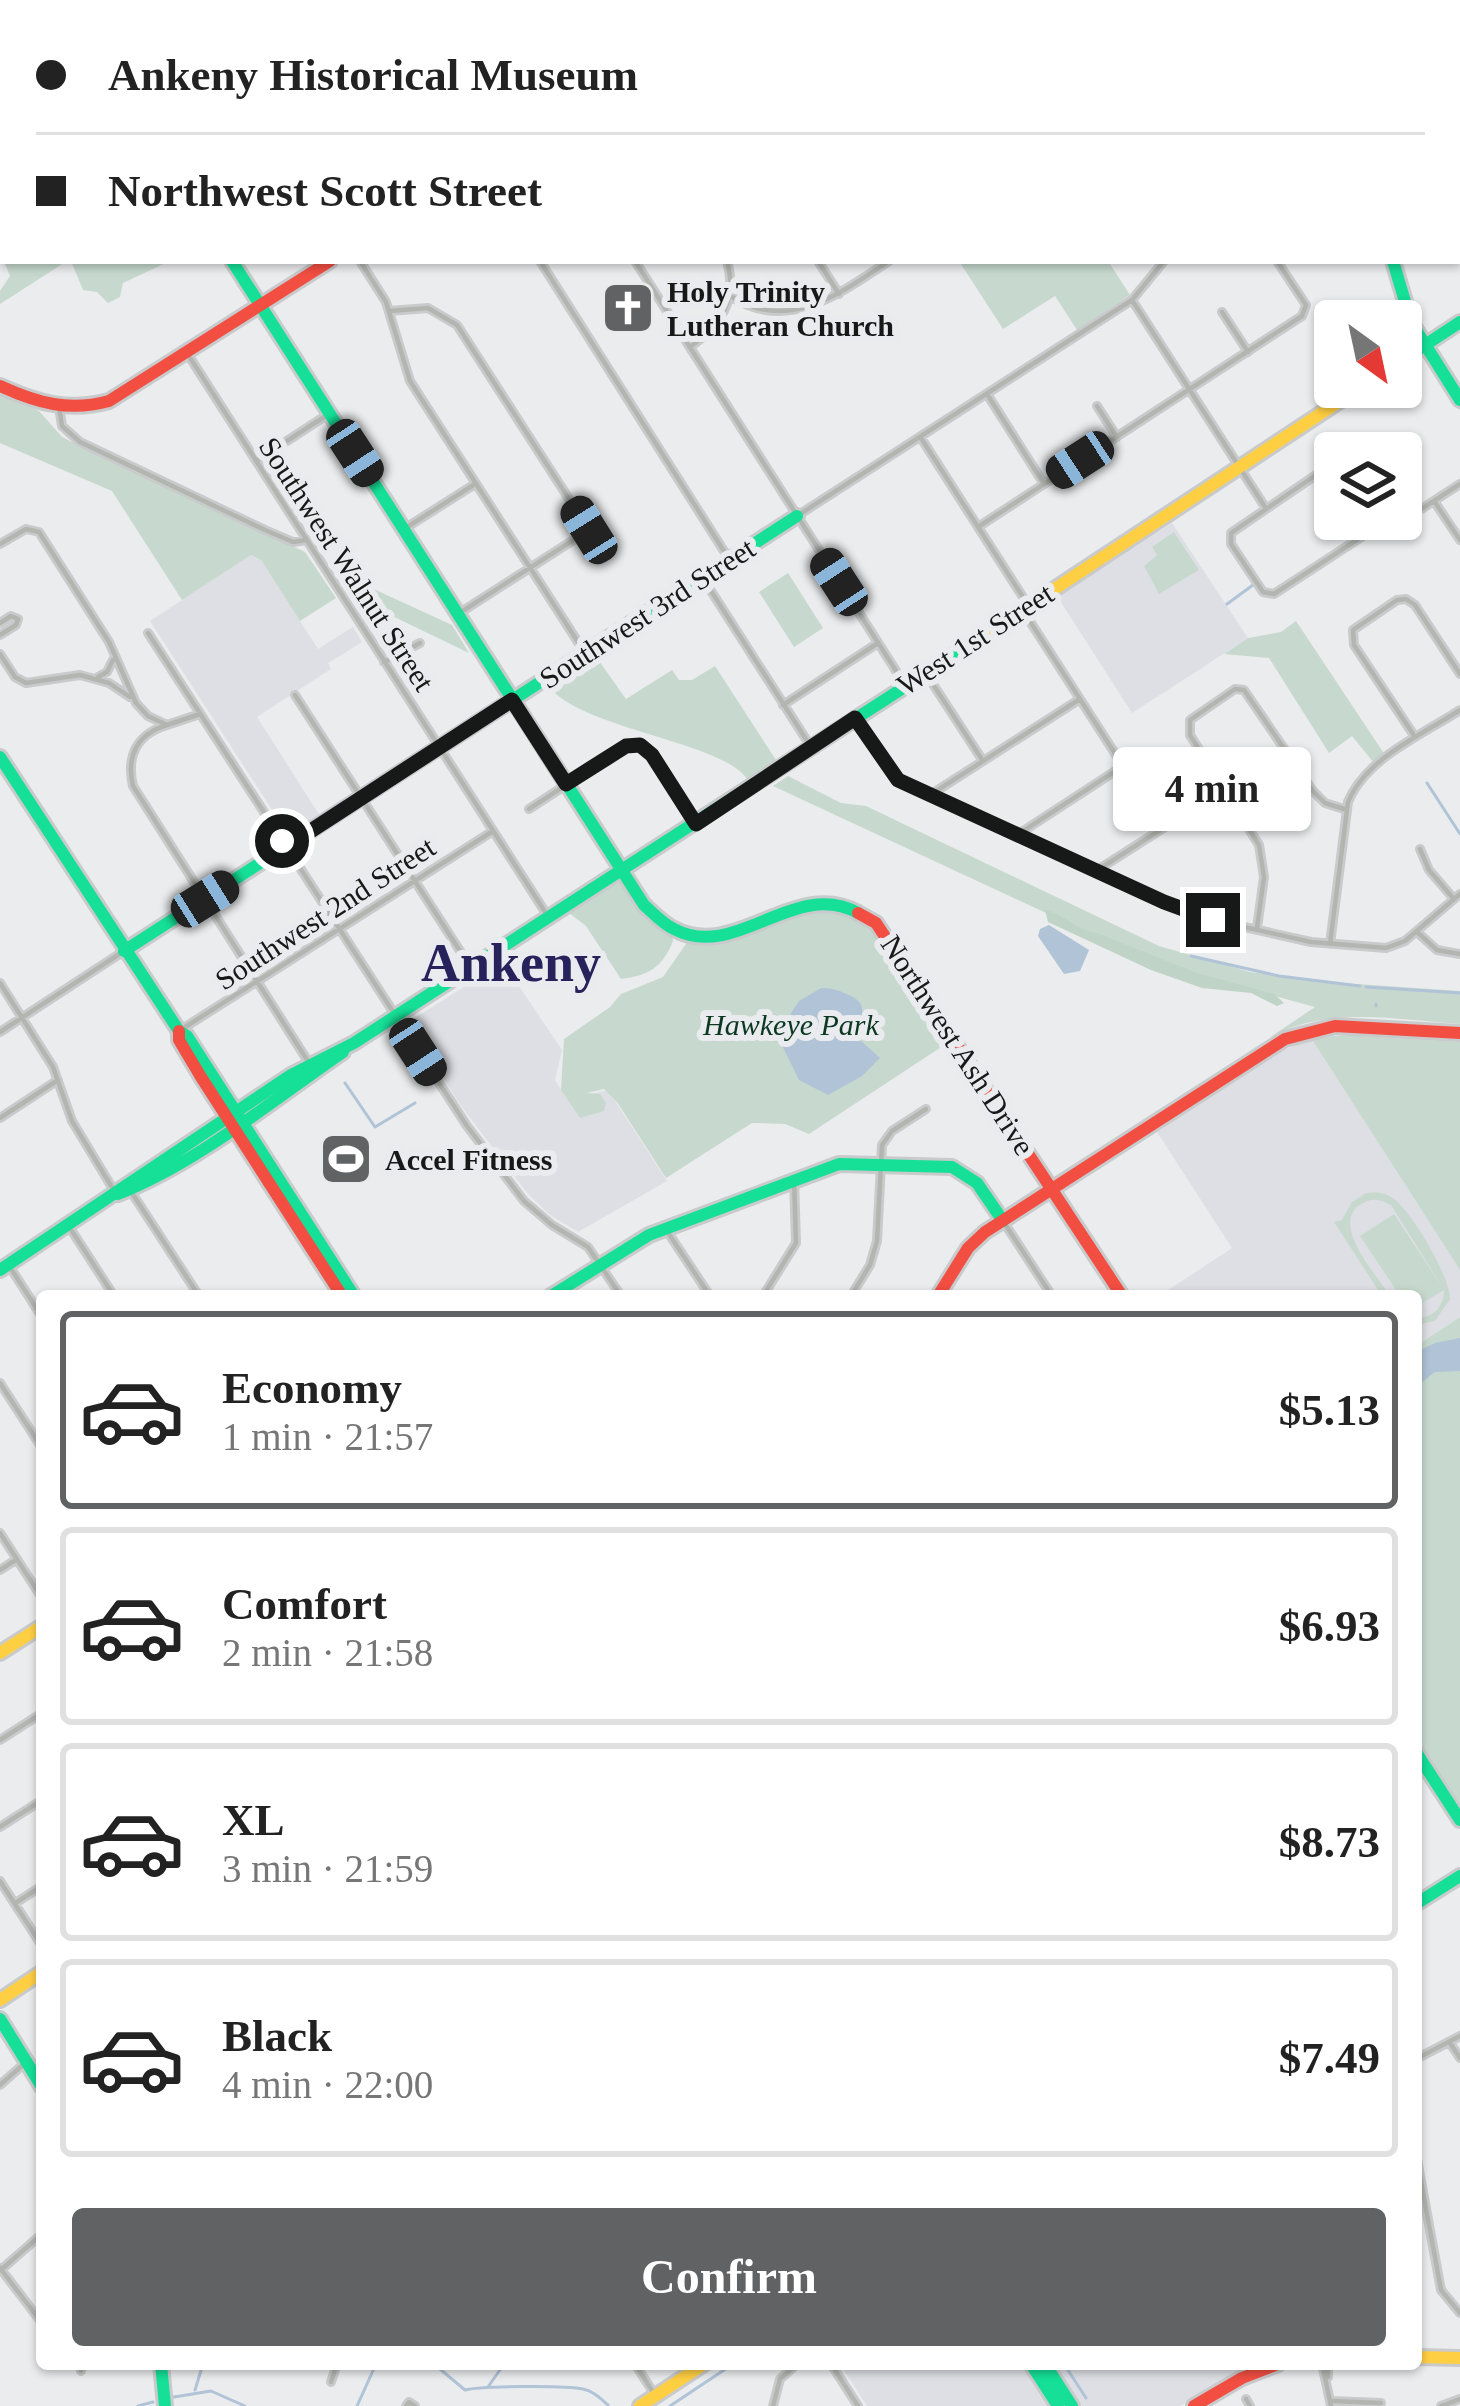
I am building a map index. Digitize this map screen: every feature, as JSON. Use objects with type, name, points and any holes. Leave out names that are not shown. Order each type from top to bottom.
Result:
[{"type":"street","name":"Northwest Ash Drive","points":[[234,264],[644,905],[660,921],[699,937],[742,932],[782,909],[811,901],[842,903],[863,912],[887,935],[1118,1290]]},
{"type":"street","points":[[0,386],[39,404],[59,407],[81,408],[109,401],[325,264]]},
{"type":"street","points":[[362,264],[389,311],[410,381],[585,653]]},
{"type":"street","points":[[543,264],[729,560]]},
{"type":"street","points":[[637,264],[905,685]]},
{"type":"street","points":[[689,347],[714,328],[732,297],[727,264]]},
{"type":"street","points":[[820,264],[839,294]]},
{"type":"street","points":[[732,297],[762,309],[791,311],[839,294],[884,264]]},
{"type":"street","name":"Southwest 3rd Street","points":[[124,951],[1132,300],[1163,264]]},
{"type":"street","points":[[978,527],[1302,316],[1306,309],[1279,264]]},
{"type":"street","points":[[1394,264],[1412,322],[1460,400]]},
{"type":"street","points":[[1132,300],[1265,508]]},
{"type":"street","points":[[389,311],[428,308],[460,329],[589,530],[458,614]]},
{"type":"street","points":[[1222,312],[1248,352]]},
{"type":"street","points":[[1424,345],[1460,322]]},
{"type":"street","name":"Southwest Walnut Street","points":[[187,353],[549,918]]},
{"type":"street","points":[[986,394],[1044,484]]},
{"type":"street","points":[[1097,406],[1117,436]]},
{"type":"street","points":[[59,407],[62,426],[80,442],[279,536],[301,543],[306,540]]},
{"type":"street","name":"West 1st Street","points":[[4,1267],[696,824],[1329,408]]},
{"type":"street","points":[[256,461],[329,414]]},
{"type":"street","points":[[920,436],[1163,828]]},
{"type":"street","points":[[1314,476],[1234,529],[1230,540],[1260,588],[1269,594],[1280,590],[1357,540]]},
{"type":"street","points":[[404,529],[476,484]]},
{"type":"street","points":[[1422,507],[1460,484]]},
{"type":"street","points":[[1434,501],[1460,540]]},
{"type":"street","points":[[0,544],[21,530],[39,532],[113,650],[136,704]]},
{"type":"street","points":[[702,577],[811,747]]},
{"type":"street","points":[[1416,738],[1354,645],[1352,634],[1357,626],[1406,598],[1415,604],[1460,674]]},
{"type":"street","points":[[0,623],[11,616],[18,619],[0,635]]},
{"type":"street","points":[[148,633],[467,1126],[524,1201],[551,1225],[584,1243],[617,1290]]},
{"type":"street","points":[[384,662],[420,643]]},
{"type":"street","points":[[783,705],[878,643]]},
{"type":"street","points":[[0,654],[15,677],[26,683],[70,675],[102,676],[111,667],[113,650]]},
{"type":"street","points":[[925,672],[983,761]]},
{"type":"street","points":[[92,677],[116,687],[145,714],[150,726],[131,757],[133,786],[314,1069]]},
{"type":"street","points":[[1257,930],[1262,854],[1190,735],[1192,717],[1235,689],[1244,690],[1312,791],[1346,810]]},
{"type":"street","points":[[295,694],[471,968]]},
{"type":"street","points":[[930,795],[1080,699]]},
{"type":"street","points":[[1330,944],[1346,810],[1364,775],[1460,710]]},
{"type":"street","points":[[145,714],[167,724]]},
{"type":"street","points":[[145,736],[200,714]]},
{"type":"street","points":[[855,718],[894,776],[930,795],[1189,911],[1257,930],[1330,944],[1386,948],[1417,932],[1457,896],[1429,871],[1420,849]]},
{"type":"street","points":[[534,807],[626,746],[637,745],[652,755],[696,824]]},
{"type":"street","points":[[0,757],[124,951],[179,1031],[188,1036],[338,1290]]},
{"type":"street","points":[[1017,835],[1123,766]]},
{"type":"street","points":[[1096,871],[1225,788]]},
{"type":"street","name":"Southwest 2nd Street","points":[[179,1031],[493,831]]},
{"type":"street","points":[[1417,932],[1437,950],[1460,954]]},
{"type":"street","points":[[0,1031],[124,951]]},
{"type":"street","points":[[0,983],[58,1080],[72,1121],[195,1290]]},
{"type":"street","points":[[942,1290],[973,1242],[1297,1034],[1335,1026],[1460,1033]]},
{"type":"street","points":[[0,1118],[58,1080]]},
{"type":"street","points":[[855,1290],[877,1241],[882,1145],[926,1109]]},
{"type":"street","points":[[235,1120],[350,1290]]},
{"type":"street","points":[[559,1290],[665,1228],[838,1164],[880,1163],[945,1166],[962,1172],[982,1189],[1048,1290]]},
{"type":"street","points":[[768,1290],[796,1243],[794,1179]]},
{"type":"street","points":[[68,1225],[110,1290]]},
{"type":"street","points":[[665,1228],[706,1290]]},
{"type":"street","points":[[4,1267],[36,1309]]},
{"type":"street","points":[[0,1383],[36,1439]]},
{"type":"street","points":[[0,1533],[36,1589]]},
{"type":"street","points":[[0,1570],[17,1559]]},
{"type":"street","points":[[0,1653],[36,1630]]},
{"type":"street","points":[[0,1740],[36,1717]]},
{"type":"street","points":[[1422,1761],[1460,1820]]},
{"type":"street","points":[[0,1827],[36,1804]]},
{"type":"street","points":[[1422,1900],[1460,1876]]},
{"type":"street","points":[[0,1881],[36,1937]]},
{"type":"street","points":[[14,1903],[36,1890]]},
{"type":"street","points":[[0,2000],[36,1976]]},
{"type":"street","points":[[0,2019],[36,2078]]},
{"type":"street","points":[[1422,2056],[1460,2036]]},
{"type":"street","points":[[1450,2042],[1460,2058]]},
{"type":"street","points":[[0,2085],[26,2062]]},
{"type":"street","points":[[1422,2187],[1441,2290],[1460,2313]]},
{"type":"street","points":[[36,2239],[1,2268],[36,2315]]},
{"type":"street","points":[[1422,2357],[1460,2358]]},
{"type":"street","points":[[162,2370],[165,2406]]},
{"type":"street","points":[[331,2383],[335,2370]]},
{"type":"street","points":[[639,2370],[656,2396]]},
{"type":"street","points":[[640,2406],[695,2370]]},
{"type":"street","points":[[773,2406],[779,2380],[790,2370]]},
{"type":"street","points":[[835,2370],[859,2406]]},
{"type":"street","points":[[1034,2370],[1058,2406]]},
{"type":"street","points":[[1049,2370],[1072,2406]]},
{"type":"street","points":[[1194,2406],[1264,2370]]},
{"type":"street","points":[[1326,2370],[1331,2403],[1381,2403]]},
{"type":"street","points":[[1441,2406],[1460,2399]]},
{"type":"shaded area","points":[[1172,523],[1248,638],[1132,713],[1057,596]]},
{"type":"shaded area","points":[[251,555],[261,560],[318,649],[353,627],[362,642],[328,663],[331,669],[257,717],[320,816],[289,836],[150,621]]},
{"type":"shaded area","points":[[503,962],[562,1050],[555,1080],[567,1099],[608,1090],[667,1181],[578,1232],[528,1194],[461,1106],[407,1023]]},
{"type":"shaded area","points":[[1311,1038],[1460,1270],[1460,1317],[1422,1342],[1422,1290],[1168,1290],[1232,1248],[1157,1132],[1278,1053]]},
{"type":"shaded area","points":[[844,2370],[1026,2370],[1049,2406],[867,2406]]},
{"type":"shaded area","points":[[1059,2370],[1241,2370],[1180,2406],[1082,2406]]},
{"type":"green space","points":[[5,264],[62,264],[0,304],[0,291],[10,276]]},
{"type":"green space","points":[[72,264],[164,264],[123,283],[120,297],[108,303],[97,292],[83,290]]},
{"type":"green space","points":[[961,264],[1110,264],[1130,295],[1077,330],[1055,296],[1003,329]]},
{"type":"green space","points":[[0,393],[39,411],[62,437],[305,552],[336,598],[300,621],[261,560],[251,555],[182,600],[112,491],[0,443]]},
{"type":"green space","points":[[1174,532],[1199,570],[1159,594],[1144,566],[1157,555],[1152,547]]},
{"type":"green space","points":[[788,573],[823,628],[794,647],[759,592]]},
{"type":"green space","points":[[341,574],[452,625],[469,653],[357,599]]},
{"type":"green space","points":[[1296,621],[1385,755],[1374,763],[1352,736],[1329,753],[1269,658],[1224,654],[1248,638],[1281,632]]},
{"type":"green space","points":[[597,658],[626,699],[672,670],[679,680],[692,680],[715,666],[776,760],[747,779],[711,755],[593,715],[550,688]]},
{"type":"green space","points":[[788,776],[841,803],[866,806],[1159,946],[1250,972],[1460,991],[1460,1024],[1338,1018],[1314,1021],[1269,1038],[1315,1007],[1186,972],[1104,940],[773,786]]},
{"type":"green space","points":[[616,882],[625,885],[642,909],[671,932],[673,941],[653,969],[621,979],[586,926],[569,913]]},
{"type":"green space","name":"Hawkeye Park","points":[[811,904],[847,911],[879,930],[952,1040],[809,1134],[785,1124],[752,1123],[666,1178],[604,1089],[587,1093],[600,1094],[606,1103],[604,1111],[580,1118],[561,1090],[564,1039],[621,994],[663,977],[688,941],[739,934]]},
{"type":"green space","points":[[1045,910],[1197,973],[1274,994],[1284,1003],[1277,1006],[1251,993],[1202,988],[1151,970],[1048,922]]},
{"type":"green space","points":[[1345,1035],[1460,1042],[1460,1270],[1311,1038]]},
{"type":"green space","points":[[1366,1193],[1380,1193],[1394,1199],[1410,1217],[1449,1289],[1450,1299],[1435,1321],[1422,1324],[1422,1317],[1440,1306],[1444,1290],[1422,1303],[1422,1290],[1396,1290],[1360,1236],[1394,1214],[1443,1288],[1391,1205],[1367,1201],[1353,1212],[1350,1223],[1358,1249],[1386,1290],[1378,1290],[1334,1222],[1342,1220],[1352,1202]]},
{"type":"green space","points":[[1460,1317],[1460,1804],[1422,1745],[1422,1342]]},
{"type":"water","points":[[1049,925],[1089,950],[1080,971],[1064,974],[1038,936]]},
{"type":"water","points":[[821,988],[837,990],[861,1004],[860,1040],[880,1058],[862,1076],[828,1095],[799,1080],[777,1035],[799,1001]]},
{"type":"water","points":[[1460,1338],[1460,1371],[1435,1372],[1422,1382],[1422,1349]]},
{"type":"waterway","points":[[1227,604],[1253,585]]},
{"type":"waterway","points":[[1427,783],[1460,834]]},
{"type":"waterway","points":[[1191,956],[1279,976],[1360,986]]},
{"type":"waterway","points":[[1366,987],[1460,993]]},
{"type":"waterway","points":[[345,1083],[375,1127],[415,1103]]},
{"type":"waterway","points":[[195,2390],[201,2370]]},
{"type":"waterway","points":[[357,2406],[373,2370]]},
{"type":"waterway","points":[[441,2370],[465,2390],[573,2388],[590,2391],[608,2405]]},
{"type":"waterway","points":[[488,2387],[500,2370]]},
{"type":"waterway","points":[[670,2406],[724,2370]]},
{"type":"waterway","points":[[1068,2370],[1086,2398]]},
{"type":"waterway","points":[[174,2397],[211,2391],[245,2406]]},
{"type":"waterway","points":[[138,2406],[153,2402]]},
{"type":"traffic: fast","points":[[234,264],[644,905],[670,927],[697,936],[720,936],[811,905],[834,905],[858,913]]},
{"type":"traffic: fast","points":[[1394,264],[1411,322],[1460,400]]},
{"type":"traffic: fast","points":[[1422,347],[1460,322]]},
{"type":"traffic: fast","points":[[124,951],[797,516]]},
{"type":"traffic: fast","points":[[0,1270],[291,1075],[354,1043],[968,646]]},
{"type":"traffic: fast","points":[[0,757],[350,1290]]},
{"type":"traffic: fast","points":[[118,1194],[205,1148],[343,1052]]},
{"type":"traffic: fast","points":[[561,1290],[649,1235],[839,1164],[952,1167],[977,1183],[1003,1221]]},
{"type":"traffic: fast","points":[[1422,1761],[1460,1820]]},
{"type":"traffic: fast","points":[[1422,1900],[1460,1876]]},
{"type":"traffic: fast","points":[[0,2019],[36,2077]]},
{"type":"traffic: fast","points":[[162,2370],[165,2406]]},
{"type":"traffic: fast","points":[[1035,2370],[1058,2406]]},
{"type":"traffic: fast","points":[[1049,2370],[1072,2406]]},
{"type":"traffic: slow","points":[[968,646],[1329,408]]},
{"type":"traffic: slow","points":[[0,1653],[36,1630]]},
{"type":"traffic: slow","points":[[0,2000],[36,1976]]},
{"type":"traffic: slow","points":[[1422,2357],[1460,2358]]},
{"type":"traffic: slow","points":[[640,2406],[695,2370]]},
{"type":"traffic: jam","points":[[0,386],[53,404],[109,401],[325,264]]},
{"type":"traffic: jam","points":[[858,913],[876,923],[1118,1290]]},
{"type":"traffic: jam","points":[[942,1290],[968,1248],[985,1232],[1285,1039],[1335,1026],[1460,1033]]},
{"type":"traffic: jam","points":[[179,1031],[179,1040],[201,1077],[338,1290]]},
{"type":"traffic: jam","points":[[1194,2406],[1263,2370]]},
{"type":"place","name":"Holy Trinity Lutheran Church","points":[[628,308]]},
{"type":"place","name":"Accel Fitness","points":[[346,1159]]},
{"type":"district","name":"Ankeny","points":[[511,963]]},
{"type":"route","points":[[282,841],[286,847],[512,700],[566,784],[626,746],[640,745],[652,755],[696,824],[855,718],[898,780],[1213,920]]}]
